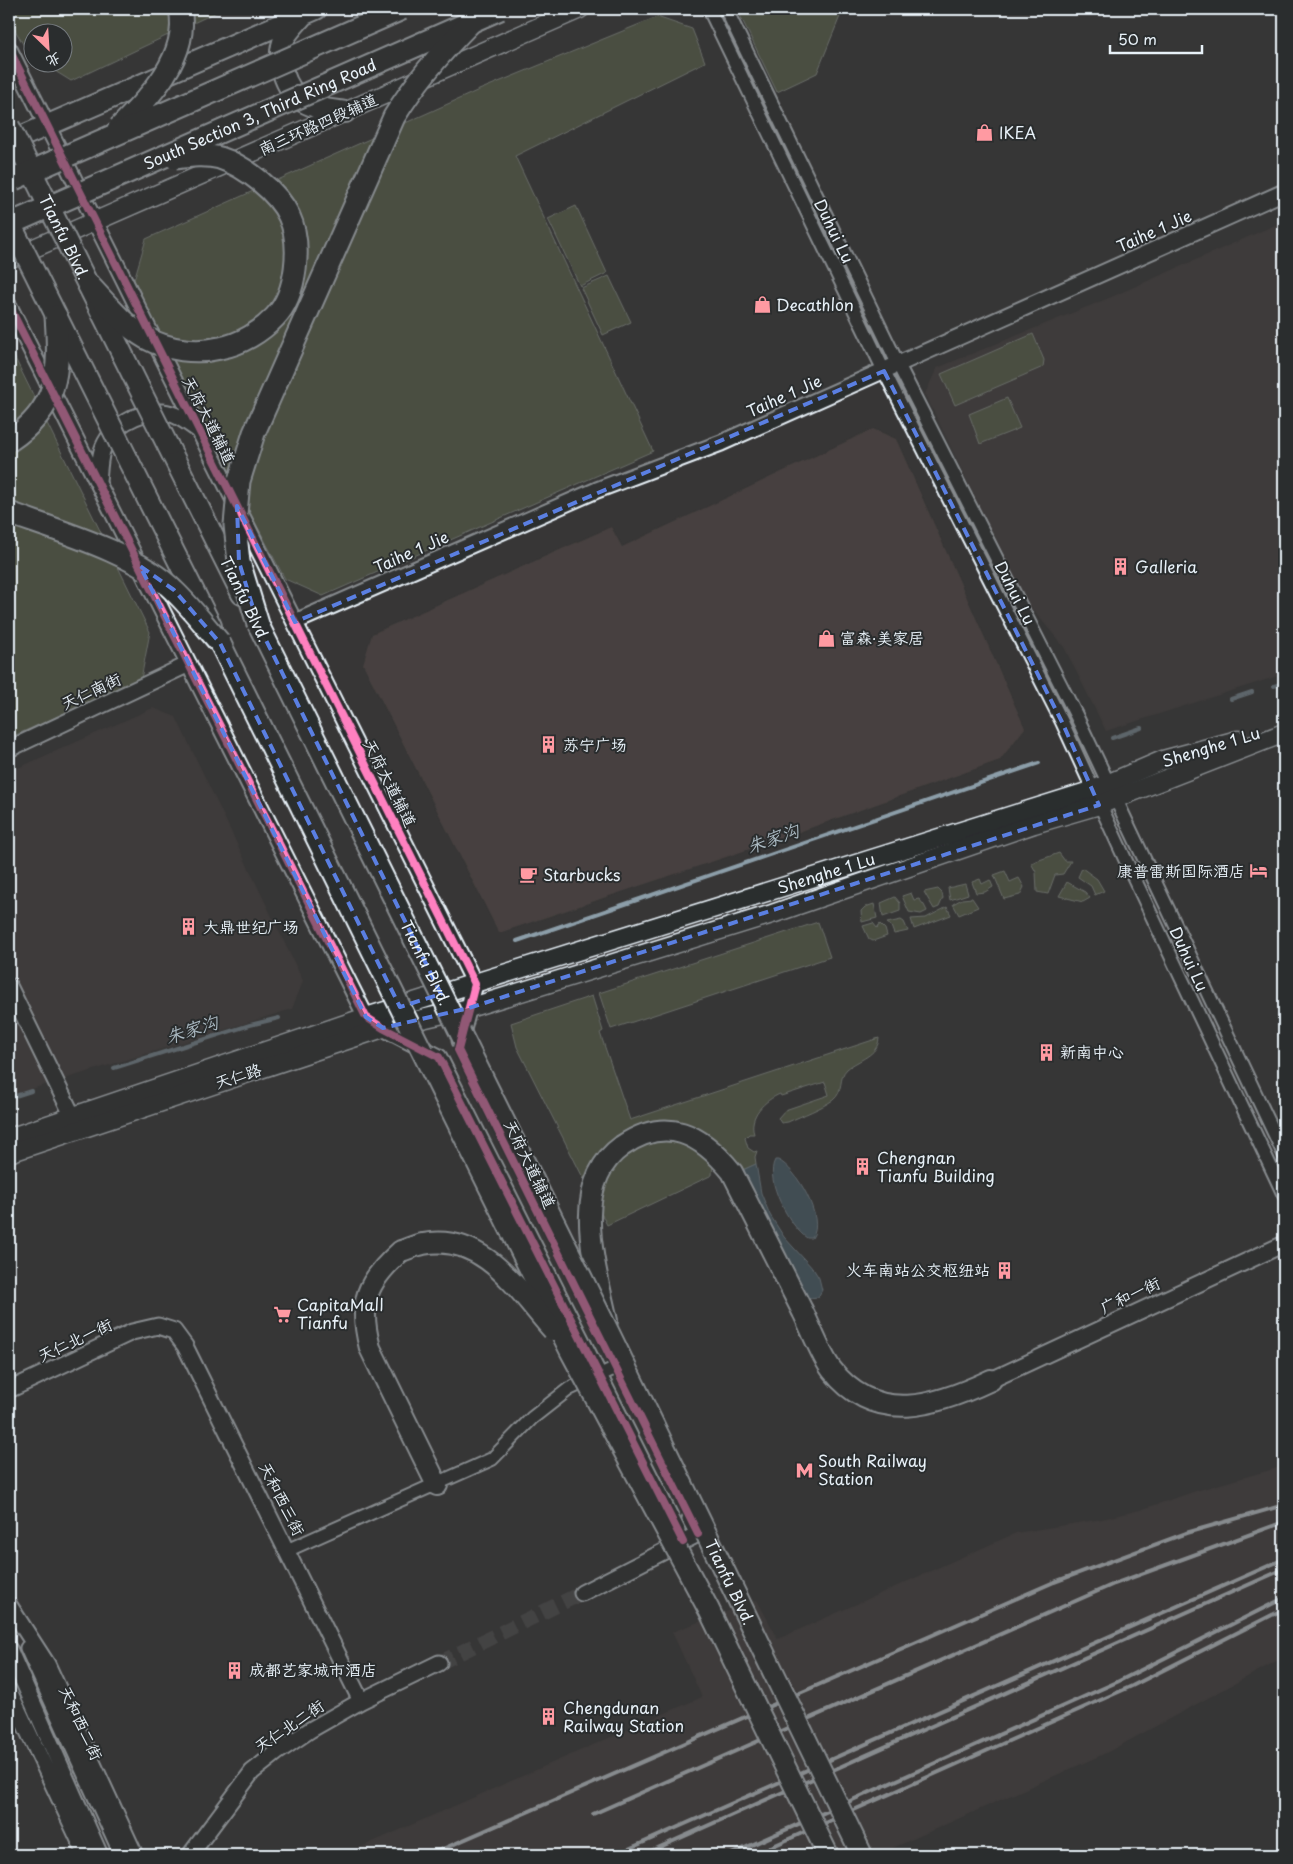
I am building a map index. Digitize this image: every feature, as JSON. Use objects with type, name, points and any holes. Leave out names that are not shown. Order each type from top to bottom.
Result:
[{"type":"highway","points":[[111,136],[142,106],[158,86],[172,60],[179,41],[180,9]]},
{"type":"highway","points":[[14,179],[402,9]]},
{"type":"highway","name":"South Section 3, Third Ring Road","points":[[15,220],[500,9]]},
{"type":"highway","points":[[258,624],[239,562],[235,525],[239,481],[254,433],[394,116],[435,58],[470,22]]},
{"type":"highway","points":[[88,284],[126,324],[148,339],[180,350],[205,352],[232,346],[259,331],[277,316],[290,292],[296,269],[297,243],[289,216],[275,196],[257,180],[220,158],[200,155],[154,161]]},
{"type":"highway","points":[[9,441],[24,431],[42,412],[56,382],[58,352],[56,316]]},
{"type":"highway","points":[[9,513],[97,545],[146,570],[174,590],[220,643]]},
{"type":"main road","name":"南三环路四段辅道","points":[[9,259],[580,9]]},
{"type":"main road","points":[[310,12],[286,36],[281,52],[282,72],[289,88],[304,102],[320,108],[345,112]]},
{"type":"main road","points":[[9,142],[310,12]]},
{"type":"main road","name":"Tianfu Blvd.","points":[[9,126],[610,1335],[862,1855]]},
{"type":"main road","name":"Tianfu Blvd.","points":[[15,220],[56,316],[570,1350],[709,1610],[828,1855]]},
{"type":"main road","name":"Shenghe 1 Lu","points":[[469,1008],[772,914],[1034,824],[1104,795],[1163,760],[1241,740],[1284,724]]},
{"type":"main road","name":"Shenghe 1 Lu","points":[[366,1017],[1104,795],[1284,732]]},
{"type":"main road","name":"天仁路","points":[[9,1138],[76,1122],[383,1028],[469,1008]]},
{"type":"main road","name":"天仁路","points":[[9,1153],[76,1122],[366,1017]]},
{"type":"main road","points":[[610,1335],[591,1240],[589,1218],[591,1198],[596,1180],[604,1164],[615,1151],[644,1134],[672,1130],[686,1133],[699,1140],[719,1156],[732,1172],[830,1368],[846,1385],[860,1395],[880,1403],[892,1406],[918,1406],[949,1398],[991,1380]]},
{"type":"main road","points":[[437,1485],[370,1348],[364,1326],[364,1306],[370,1289],[382,1268],[402,1251],[424,1243],[446,1243],[471,1249],[492,1262],[570,1350]]},
{"type":"street","name":"Duhui Lu","points":[[709,9],[884,371],[1062,722],[1104,795],[1284,1154]]},
{"type":"street","name":"Duhui Lu","points":[[726,9],[898,364],[1072,706],[1104,795],[1284,1195]]},
{"type":"street","name":"天府大道辅道","points":[[9,49],[475,984],[458,1050],[698,1534],[683,1542],[439,1057],[366,1017]]},
{"type":"street","name":"Taihe 1 Jie","points":[[295,622],[598,490],[721,443],[1284,192]]},
{"type":"street","points":[[9,306],[366,1017]]},
{"type":"street","points":[[98,482],[101,453],[108,437],[125,422],[143,414],[165,412],[183,419],[199,431]]},
{"type":"street","name":"天仁南街","points":[[9,749],[189,664]]},
{"type":"street","points":[[9,986],[76,1122]]},
{"type":"street","name":"广和一街","points":[[991,1380],[1284,1244]]},
{"type":"street","name":"天仁北一街","points":[[9,1390],[132,1332],[158,1326]]},
{"type":"street","name":"天和西三街","points":[[158,1326],[174,1331],[185,1346],[288,1550],[361,1701]]},
{"type":"street","points":[[288,1550],[492,1459],[539,1412],[569,1389],[615,1368]]},
{"type":"street","points":[[582,1592],[683,1542]]},
{"type":"street","name":"天和西二街","points":[[9,1606],[129,1855]]},
{"type":"street","points":[[9,1649],[100,1855]]},
{"type":"street","name":"天仁北二街","points":[[190,1855],[252,1772],[276,1753],[310,1730],[361,1701],[439,1663]]},
{"type":"street","points":[[9,1691],[86,1855]]},
{"type":"highlighted area","points":[[884,371],[1062,722],[1099,805],[469,1008],[383,1028],[366,1017],[140,566],[174,590],[220,643],[400,1007],[441,994],[258,624],[239,562],[237,506],[295,622]]},
{"type":"shaded area","points":[[1284,221],[1284,674],[1106,731],[1064,647],[1023,598],[925,394],[937,368],[1109,298]]},
{"type":"shaded area","points":[[873,429],[896,439],[1025,728],[1000,760],[771,842],[499,933],[363,664],[372,634],[611,527],[622,547]]},
{"type":"shaded area","points":[[153,708],[176,717],[303,981],[292,1009],[9,1096],[9,772]]},
{"type":"shaded area","points":[[1284,1466],[1284,1657],[1106,1753],[877,1855],[343,1855],[702,1697],[672,1632],[757,1600],[778,1639],[1016,1533],[1102,1519],[1140,1510],[1196,1491]]},
{"type":"green space","points":[[9,9],[223,9],[71,81],[56,72],[72,72],[72,22],[22,22],[22,42],[9,19]]},
{"type":"green space","points":[[737,9],[843,9],[817,73],[777,92]]},
{"type":"green space","points":[[657,17],[692,29],[705,62],[515,156],[653,451],[323,596],[285,579],[189,396],[134,280],[146,239],[479,90]]},
{"type":"green space","points":[[576,206],[607,273],[580,286],[548,219]]},
{"type":"green space","points":[[609,276],[631,322],[603,335],[581,288]]},
{"type":"green space","points":[[1033,334],[1044,360],[1043,367],[955,405],[941,374]]},
{"type":"green space","points":[[9,346],[150,632],[141,679],[9,738]]},
{"type":"green space","points":[[1007,398],[1020,428],[980,444],[969,414]]},
{"type":"green space","points":[[1059,853],[1065,861],[1071,861],[1063,874],[1055,875],[1048,894],[1037,892],[1036,872],[1031,863]]},
{"type":"green space","points":[[1082,868],[1097,879],[1104,891],[1095,895],[1091,886],[1078,877]]},
{"type":"green space","points":[[1005,871],[1010,882],[1019,878],[1024,887],[1020,895],[1004,899],[994,875]]},
{"type":"green space","points":[[980,879],[982,884],[990,880],[993,887],[985,892],[976,893],[972,882]]},
{"type":"green space","points":[[1067,882],[1085,892],[1090,898],[1083,902],[1059,896]]},
{"type":"green space","points":[[965,884],[968,894],[950,900],[948,888]]},
{"type":"green space","points":[[938,889],[942,893],[943,898],[939,907],[934,909],[924,892]]},
{"type":"green space","points":[[911,893],[914,900],[919,899],[927,911],[921,914],[909,912],[902,896]]},
{"type":"green space","points":[[895,897],[900,903],[900,911],[883,917],[881,903]]},
{"type":"green space","points":[[972,898],[978,907],[959,915],[953,904],[962,899]]},
{"type":"green space","points":[[874,904],[877,918],[862,922],[861,911],[865,907]]},
{"type":"green space","points":[[947,907],[951,915],[914,929],[911,919],[926,918]]},
{"type":"green space","points":[[901,920],[908,931],[894,934],[891,926],[887,923]]},
{"type":"green space","points":[[818,922],[830,957],[611,1029],[599,993]]},
{"type":"green space","points":[[873,923],[877,928],[880,924],[885,929],[887,936],[873,941],[869,939],[863,926]]},
{"type":"green space","points":[[592,996],[603,1031],[600,1033],[630,1120],[879,1038],[878,1044],[872,1053],[844,1072],[839,1093],[828,1103],[788,1122],[781,1123],[778,1118],[785,1110],[829,1095],[825,1082],[781,1096],[780,1094],[769,1100],[759,1110],[753,1121],[754,1134],[749,1134],[745,1138],[748,1148],[754,1152],[757,1151],[755,1157],[756,1164],[738,1172],[714,1148],[712,1175],[607,1225],[517,1047],[511,1023]]},
{"type":"water","points":[[775,1160],[785,1165],[793,1173],[807,1195],[815,1219],[815,1230],[812,1238],[807,1238],[800,1232],[780,1202],[773,1179]]},
{"type":"water","points":[[756,1164],[761,1193],[770,1215],[784,1237],[819,1278],[822,1290],[818,1297],[809,1298],[804,1294],[743,1170]]},
{"type":"waterway","name":"朱家沟","points":[[1274,686],[1284,683]]},
{"type":"waterway","name":"朱家沟","points":[[1231,699],[1252,692]]},
{"type":"waterway","name":"朱家沟","points":[[1112,738],[1141,728]]},
{"type":"waterway","name":"朱家沟","points":[[517,941],[1039,763]]},
{"type":"waterway","name":"朱家沟","points":[[114,1068],[250,1025],[279,1018]]},
{"type":"waterway","name":"朱家沟","points":[[9,1098],[31,1091]]},
{"type":"tunnel","points":[[439,1663],[582,1593]]},
{"type":"railway","points":[[429,1855],[1054,1582],[1186,1533],[1284,1505]]},
{"type":"railway","points":[[593,1814],[1114,1584],[1284,1522]]},
{"type":"railway","points":[[615,1855],[1284,1559]]},
{"type":"railway","points":[[642,1855],[1284,1569]]},
{"type":"railway","points":[[729,1855],[1117,1682],[1284,1598]]},
{"type":"railway","points":[[753,1855],[1132,1686],[1284,1609]]},
{"type":"cycle path","points":[[9,49],[475,984],[458,1050],[698,1534]]},
{"type":"cycle path","points":[[9,306],[366,1017],[439,1057],[683,1542]]},
{"type":"place","name":"IKEA","points":[[985,133]]},
{"type":"place","name":"Decathlon","points":[[762,305]]},
{"type":"place","name":"Galleria","points":[[1121,567]]},
{"type":"place","name":"富森·美家居","points":[[826,638]]},
{"type":"place","name":"苏宁广场","points":[[549,745]]},
{"type":"place","name":"康普雷斯国际酒店","points":[[1259,871]]},
{"type":"place","name":"Starbucks","points":[[529,875]]},
{"type":"place","name":"大鼎世纪广场","points":[[189,927]]},
{"type":"place","name":"新南中心","points":[[1046,1052]]},
{"type":"place","name":"Chengnan Tianfu Building","points":[[863,1167]]},
{"type":"place","name":"火车南站公交枢纽站","points":[[1004,1270]]},
{"type":"place","name":"CapitaMall Tianfu","points":[[283,1314]]},
{"type":"place","name":"South Railway Station","points":[[804,1470]]},
{"type":"place","name":"成都艺家城市酒店","points":[[235,1670]]},
{"type":"place","name":"Chengdunan Railway Station","points":[[549,1717]]}]
